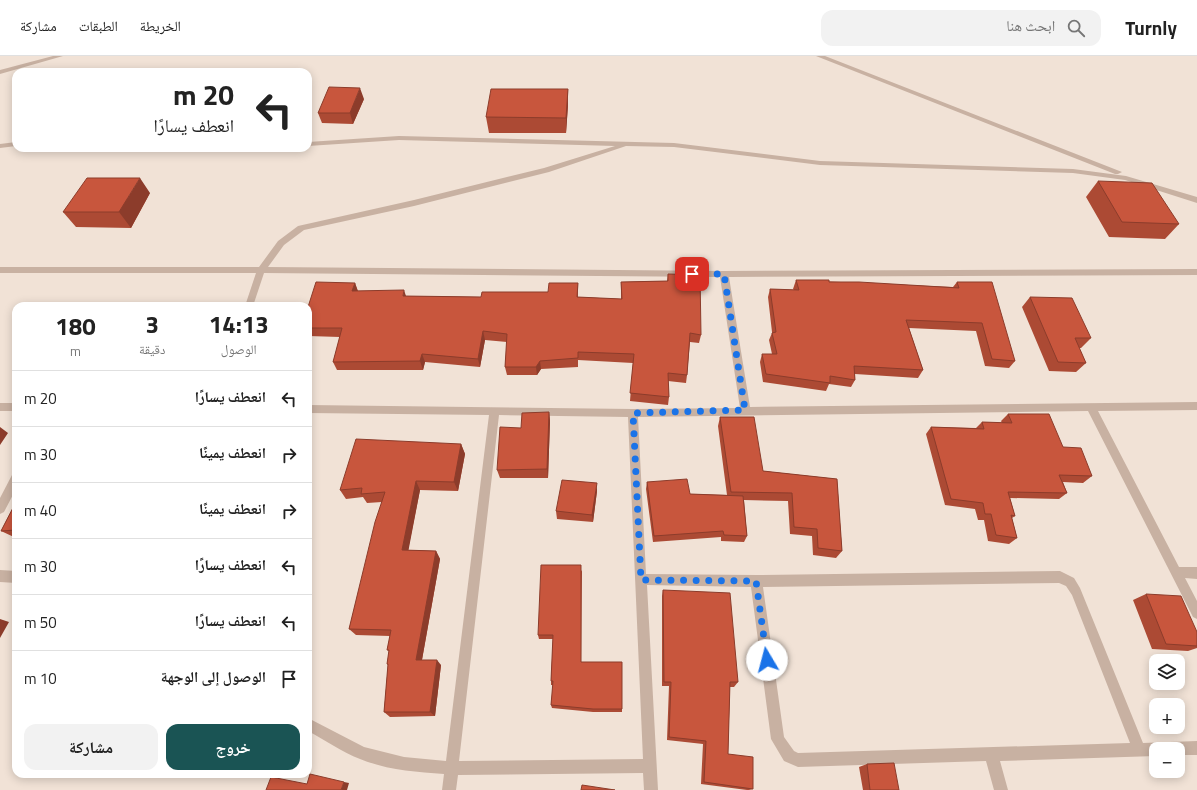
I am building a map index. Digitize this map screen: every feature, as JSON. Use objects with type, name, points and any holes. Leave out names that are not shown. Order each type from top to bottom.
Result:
[{"type":"street","points":[[15,68],[60,56]]},
{"type":"street","points":[[819,56],[1148,184],[1197,200]]},
{"type":"street","points":[[0,72],[12,69]]},
{"type":"street","points":[[312,144],[399,138],[636,143],[697,147],[820,163],[1073,171],[1107,175],[1148,184]]},
{"type":"street","points":[[250,302],[261,270],[281,243],[295,232],[308,226],[399,207],[546,170],[618,146],[636,143]]},
{"type":"street","points":[[0,146],[12,144]]},
{"type":"street","points":[[0,270],[261,270],[724,274],[1193,272],[1197,282]]},
{"type":"street","points":[[724,274],[745,410]]},
{"type":"street","points":[[0,406],[12,407]]},
{"type":"street","points":[[312,409],[633,413],[745,410],[1197,406]]},
{"type":"street","points":[[1091,408],[1197,613]]},
{"type":"street","points":[[450,790],[451,768],[494,412]]},
{"type":"street","points":[[633,413],[651,790]]},
{"type":"street","points":[[0,509],[12,486]]},
{"type":"street","points":[[1177,572],[1197,573]]},
{"type":"street","points":[[0,576],[12,577]]},
{"type":"street","points":[[641,580],[756,581],[1060,577],[1066,579],[1070,582],[1076,592],[1139,749]]},
{"type":"street","points":[[756,581],[778,739],[789,756],[798,760],[1197,748]]},
{"type":"street","points":[[312,726],[361,753],[404,764],[451,768],[650,766]]},
{"type":"street","points":[[990,754],[1001,790]]},
{"type":"building","points":[[329,87],[360,88],[350,113],[318,113]]},
{"type":"building","points":[[491,89],[568,89],[566,118],[486,117]]},
{"type":"building","points":[[87,178],[140,178],[119,212],[63,212]]},
{"type":"building","points":[[1098,181],[1152,183],[1179,224],[1122,222]]},
{"type":"building","points":[[668,274],[700,275],[701,335],[690,333],[687,375],[668,373],[669,397],[630,393],[634,354],[578,352],[578,358],[540,361],[536,367],[505,367],[507,334],[483,331],[478,359],[422,354],[420,361],[333,362],[342,328],[312,328],[312,302],[310,302],[316,282],[355,283],[352,291],[404,290],[403,296],[481,297],[482,292],[548,292],[549,283],[578,283],[577,297],[622,299],[621,282],[668,281]]},
{"type":"building","points":[[796,280],[829,280],[829,282],[859,282],[959,288],[957,282],[992,282],[1015,361],[992,359],[982,323],[906,320],[923,370],[854,366],[855,380],[830,376],[830,383],[766,374],[762,354],[777,354],[772,333],[776,332],[770,289],[799,290]]},
{"type":"building","points":[[1030,297],[1072,298],[1091,338],[1075,338],[1086,363],[1058,362]]},
{"type":"building","points":[[549,412],[547,469],[497,470],[500,427],[521,428],[522,413]]},
{"type":"building","points":[[1008,414],[1049,414],[1063,447],[1081,448],[1092,476],[1059,475],[1067,493],[1008,492],[1015,516],[1011,515],[1017,538],[996,535],[991,514],[985,514],[983,503],[951,499],[931,427],[984,429],[982,422],[1012,423]]},
{"type":"building","points":[[720,417],[754,417],[763,471],[837,479],[842,551],[818,548],[817,529],[794,527],[792,493],[731,492]]},
{"type":"building","points":[[356,439],[461,444],[454,482],[416,481],[402,550],[436,551],[416,660],[437,660],[430,712],[384,712],[389,650],[387,650],[391,630],[349,629],[375,522],[385,492],[361,494],[362,488],[340,490]]},
{"type":"building","points":[[687,479],[690,494],[743,496],[747,536],[724,535],[723,531],[654,536],[647,482]]},
{"type":"building","points":[[562,480],[597,483],[592,515],[556,511]]},
{"type":"building","points":[[12,510],[12,530],[1,531]]},
{"type":"building","points":[[541,565],[581,565],[581,662],[622,662],[622,709],[593,709],[551,705],[553,681],[551,681],[553,635],[538,635]]},
{"type":"building","points":[[663,590],[730,593],[738,682],[730,682],[728,754],[753,757],[753,789],[704,782],[706,741],[669,737],[671,682],[664,682]]},
{"type":"building","points":[[1146,594],[1181,596],[1197,632],[1197,646],[1166,644]]},
{"type":"building","points":[[894,763],[899,790],[870,790],[867,764]]},
{"type":"building","points":[[312,774],[344,782],[341,790],[266,790],[271,778],[307,784],[309,778],[312,778]]},
{"type":"building","points":[[582,785],[615,790],[581,790]]},
{"type":"route","points":[[692,274],[724,274],[745,410],[633,413],[641,580],[756,581],[767,660]]}]
